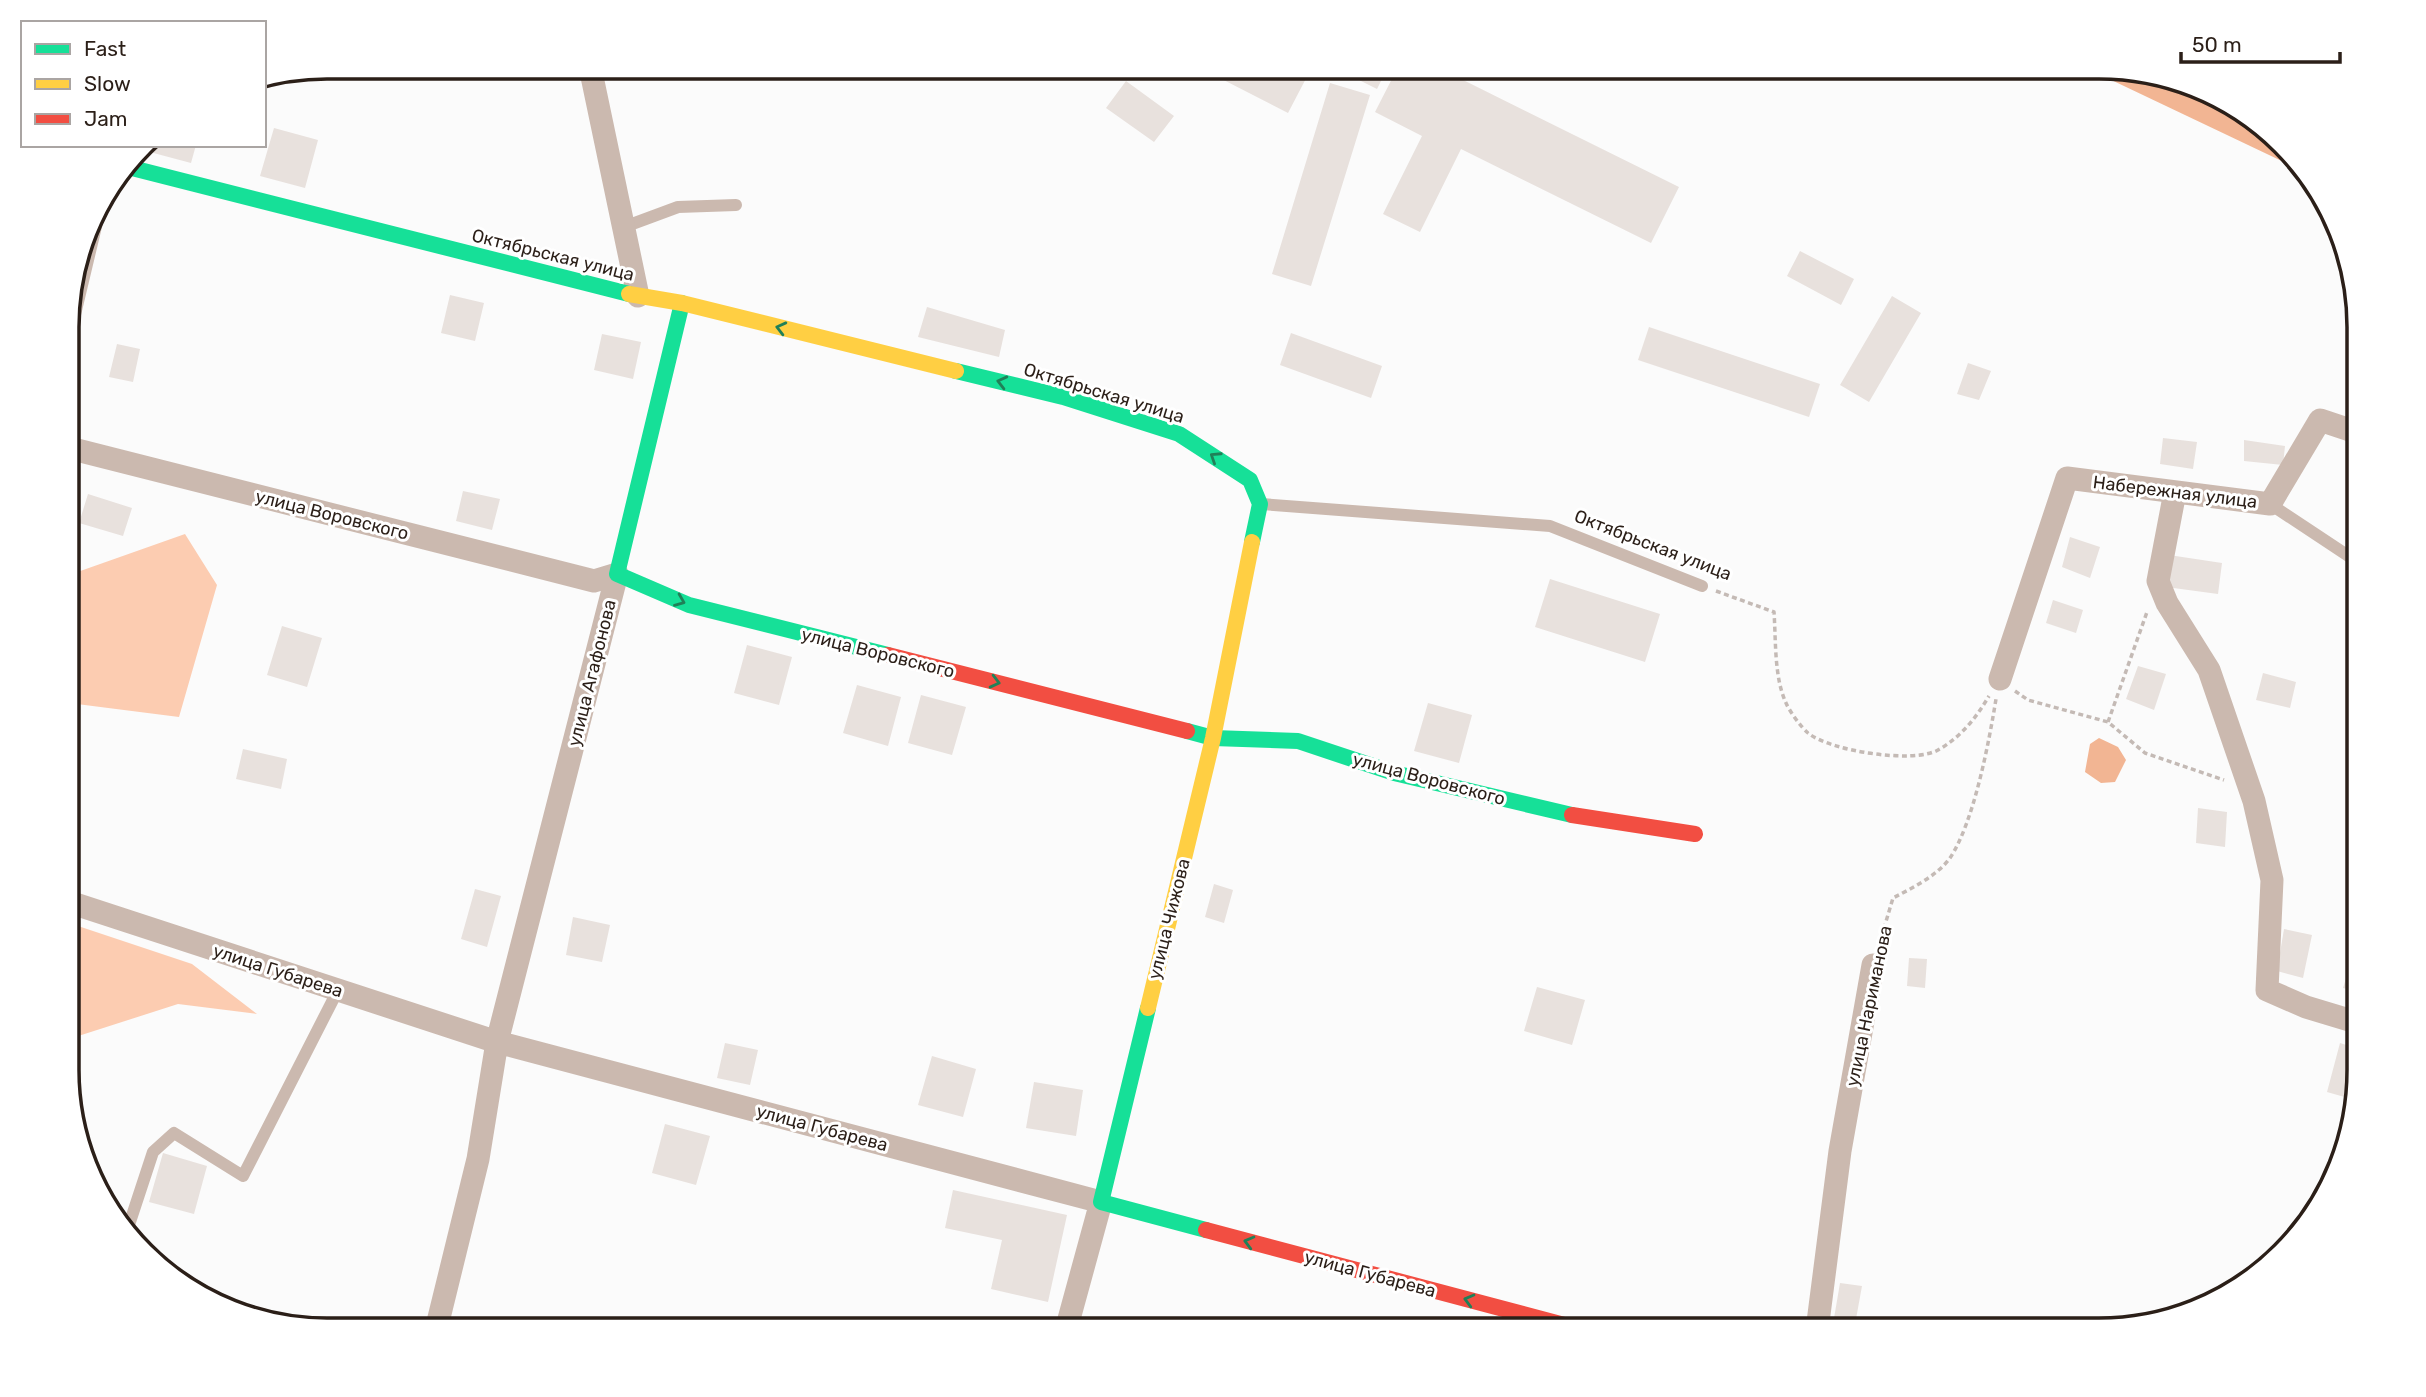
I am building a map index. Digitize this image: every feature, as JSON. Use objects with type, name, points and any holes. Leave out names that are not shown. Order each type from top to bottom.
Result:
[{"type":"street","points":[[593,79],[638,296]]},
{"type":"street","name":"Октябрьская улица","points":[[135,169],[638,296],[682,303],[1063,397],[1179,434],[1250,480],[1260,504]]},
{"type":"street","name":"улица Агафонова","points":[[439,1318],[478,1159],[497,1042],[617,574],[682,303]]},
{"type":"street","name":"Набережная улица","points":[[2000,679],[2067,478],[2270,504],[2320,420],[2347,429]]},
{"type":"street","name":"улица Воровского","points":[[79,451],[594,581],[617,574],[689,605],[1213,738],[1298,741],[1394,773],[1585,818],[1695,834]]},
{"type":"street","points":[[2175,492],[2158,581],[2167,603],[2210,670],[2249,787],[2272,880],[2267,990],[2306,1007],[2347,1019]]},
{"type":"street","name":"улица Чижова","points":[[1069,1318],[1101,1202],[1213,738],[1260,504]]},
{"type":"street","name":"улица Губарева","points":[[79,905],[497,1042],[1538,1318]]},
{"type":"street","name":"улица Нариманова","points":[[1819,1318],[1840,1151],[1873,965]]},
{"type":"lane","points":[[624,227],[678,207],[736,205]]},
{"type":"lane","name":"Октябрьская улица","points":[[1260,504],[1550,526],[1702,586]]},
{"type":"lane","points":[[2270,504],[2347,556]]},
{"type":"lane","points":[[130,1221],[153,1152],[174,1133],[243,1176],[338,990]]},
{"type":"path","points":[[2108,722],[2158,581]]},
{"type":"path","name":"Октябрьская улица","points":[[1702,586],[1774,612],[1779,680],[1786,704],[1809,734],[1831,742],[1878,755],[1915,758],[1937,752],[1975,719],[2000,679]]},
{"type":"path","points":[[2000,679],[2028,700],[2108,722],[2145,753],[2249,787]]},
{"type":"path","name":"улица Нариманова","points":[[1873,965],[1893,898],[1917,886],[1950,859],[1972,807],[2000,679]]},
{"type":"shaded area","points":[[2109,79],[2164,87],[2209,104],[2250,130],[2286,163]]},
{"type":"shaded area","points":[[185,534],[217,585],[179,717],[79,704],[79,571]]},
{"type":"shaded area","points":[[2099,738],[2118,747],[2126,760],[2115,782],[2101,783],[2085,772],[2090,744]]},
{"type":"shaded area","points":[[79,926],[192,964],[257,1014],[178,1004],[79,1036]]},
{"type":"building","points":[[1222,79],[1306,79],[1288,113]]},
{"type":"building","points":[[1357,79],[1382,79],[1377,89]]},
{"type":"building","points":[[1392,79],[1461,79],[1679,187],[1651,243],[1461,149],[1420,232],[1383,214],[1422,136],[1375,112]]},
{"type":"building","points":[[1126,81],[1174,116],[1154,142],[1106,108]]},
{"type":"building","points":[[1330,83],[1370,95],[1311,286],[1272,274]]},
{"type":"building","points":[[274,128],[318,140],[305,188],[260,176]]},
{"type":"building","points":[[155,147],[195,147],[191,163],[150,152]]},
{"type":"building","points":[[1800,251],[1854,279],[1841,305],[1787,276]]},
{"type":"building","points":[[450,295],[484,303],[475,341],[441,333]]},
{"type":"building","points":[[1892,296],[1921,313],[1869,402],[1840,385]]},
{"type":"building","points":[[927,307],[1005,330],[999,357],[918,337]]},
{"type":"building","points":[[1649,327],[1820,384],[1809,417],[1638,360]]},
{"type":"building","points":[[1291,333],[1382,366],[1371,398],[1280,365]]},
{"type":"building","points":[[602,334],[641,342],[633,379],[594,370]]},
{"type":"building","points":[[117,344],[140,349],[133,382],[109,377]]},
{"type":"building","points":[[1968,363],[1991,371],[1979,400],[1957,394]]},
{"type":"building","points":[[2163,438],[2197,442],[2193,469],[2160,464]]},
{"type":"building","points":[[2244,440],[2285,446],[2283,465],[2244,461]]},
{"type":"building","points":[[463,491],[500,499],[492,530],[456,521]]},
{"type":"building","points":[[88,494],[132,508],[123,536],[79,523]]},
{"type":"building","points":[[2070,537],[2100,547],[2090,578],[2062,567]]},
{"type":"building","points":[[2169,555],[2222,563],[2218,594],[2166,587]]},
{"type":"building","points":[[1550,579],[1660,614],[1645,662],[1535,627]]},
{"type":"building","points":[[2053,600],[2083,610],[2076,633],[2046,623]]},
{"type":"building","points":[[282,626],[322,638],[307,687],[267,675]]},
{"type":"building","points":[[747,645],[792,657],[779,705],[734,693]]},
{"type":"building","points":[[2138,666],[2166,674],[2154,710],[2126,699]]},
{"type":"building","points":[[2263,673],[2296,682],[2290,708],[2256,700]]},
{"type":"building","points":[[857,685],[901,697],[888,746],[843,733]]},
{"type":"building","points":[[921,695],[966,707],[952,755],[908,743]]},
{"type":"building","points":[[1428,703],[1472,715],[1459,763],[1414,751]]},
{"type":"building","points":[[243,749],[287,759],[281,789],[236,779]]},
{"type":"building","points":[[2198,808],[2227,812],[2225,847],[2196,843]]},
{"type":"building","points":[[1214,884],[1233,890],[1224,923],[1205,917]]},
{"type":"building","points":[[475,889],[501,896],[487,947],[461,939]]},
{"type":"building","points":[[573,917],[610,925],[602,962],[566,955]]},
{"type":"building","points":[[2284,929],[2312,935],[2303,978],[2277,971]]},
{"type":"building","points":[[1909,958],[1927,959],[1925,988],[1907,986]]},
{"type":"building","points":[[1537,987],[1585,1000],[1572,1045],[1524,1031]]},
{"type":"building","points":[[725,1043],[758,1050],[750,1085],[717,1078]]},
{"type":"building","points":[[2340,1043],[2347,1045],[2346,1097],[2327,1092]]},
{"type":"building","points":[[932,1056],[976,1069],[963,1117],[918,1105]]},
{"type":"building","points":[[1034,1082],[1083,1090],[1076,1136],[1026,1128]]},
{"type":"building","points":[[665,1124],[710,1136],[696,1185],[652,1173]]},
{"type":"building","points":[[163,1153],[207,1166],[194,1214],[149,1202]]},
{"type":"building","points":[[953,1190],[1067,1215],[1048,1302],[991,1289],[1002,1240],[945,1228]]},
{"type":"building","points":[[1840,1283],[1862,1286],[1856,1318],[1834,1318]]},
{"type":"traffic: fast","points":[[135,169],[629,294]]},
{"type":"traffic: fast","points":[[682,303],[617,574],[689,605],[888,655]]},
{"type":"traffic: fast","points":[[956,371],[1063,397],[1179,434],[1250,480],[1260,504],[1252,542]]},
{"type":"traffic: fast","points":[[1187,731],[1213,738],[1298,741],[1394,773],[1572,815]]},
{"type":"traffic: fast","points":[[1148,1008],[1101,1202],[1206,1230]]},
{"type":"traffic: slow","points":[[629,294],[682,303],[956,371]]},
{"type":"traffic: slow","points":[[1148,1008],[1213,738],[1252,542]]},
{"type":"traffic: jam","points":[[888,655],[1187,731]]},
{"type":"traffic: jam","points":[[1572,815],[1695,834]]},
{"type":"traffic: jam","points":[[1206,1230],[1538,1318]]}]
